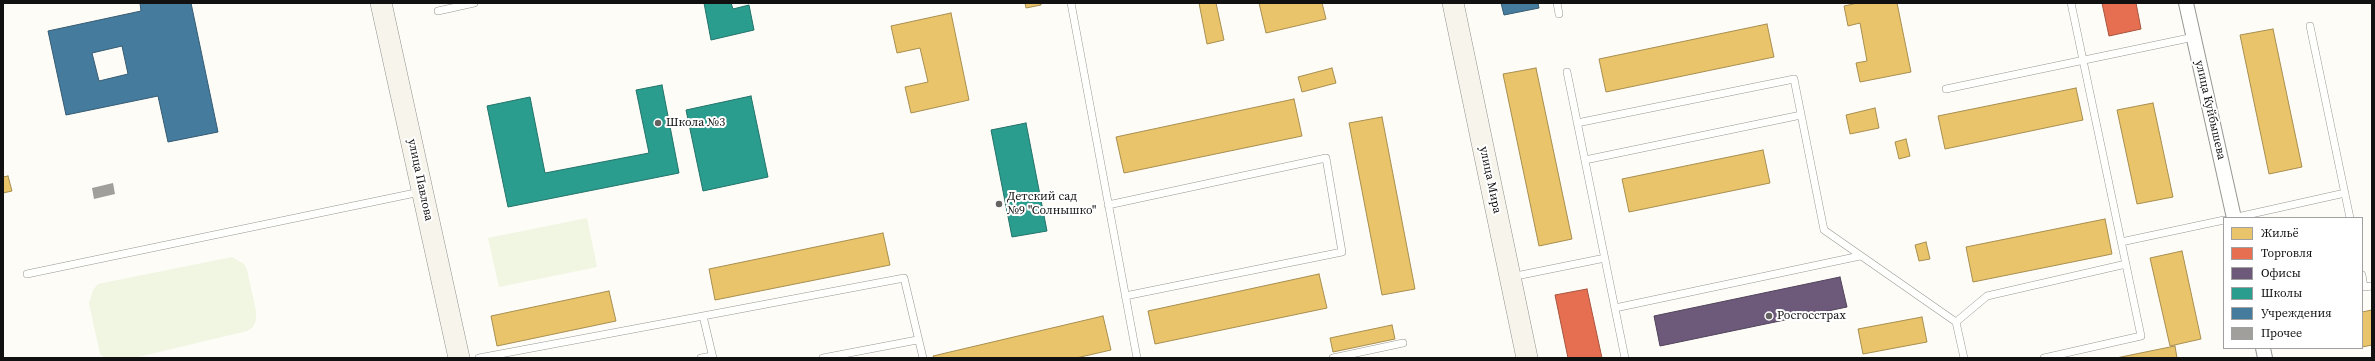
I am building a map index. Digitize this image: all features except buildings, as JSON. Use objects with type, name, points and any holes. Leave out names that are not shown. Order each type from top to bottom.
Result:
[{"type":"street","name":"улица Павлова","points":[[382,3],[459,358]]},
{"type":"street","name":"улица Мира","points":[[1453,3],[1527,358]]},
{"type":"street","name":"улица Куйбышева","points":[[2186,3],[2234,217]]},
{"type":"lane","points":[[438,11],[474,3]]},
{"type":"lane","points":[[1071,3],[1137,358]]},
{"type":"lane","points":[[1557,3],[1559,14]]},
{"type":"lane","points":[[2044,358],[2141,336],[2072,3]]},
{"type":"lane","points":[[2310,26],[2350,217]]},
{"type":"lane","points":[[1946,89],[2194,37]]},
{"type":"lane","points":[[1567,72],[1625,358]]},
{"type":"lane","points":[[1577,123],[1794,79],[1824,230],[1956,322],[1964,358]]},
{"type":"lane","points":[[1585,160],[1801,115]]},
{"type":"lane","points":[[1108,205],[1326,158],[1342,252],[1125,296]]},
{"type":"lane","points":[[27,274],[423,192]]},
{"type":"lane","points":[[2238,217],[2345,193]]},
{"type":"lane","points":[[2121,242],[2223,220]]},
{"type":"lane","points":[[1615,308],[1860,256]]},
{"type":"lane","points":[[1510,277],[1605,258]]},
{"type":"lane","points":[[1956,322],[1987,296],[2126,264]]},
{"type":"lane","points":[[479,358],[904,278],[917,340],[923,358]]},
{"type":"lane","points":[[2363,281],[2364,287],[2372,286]]},
{"type":"lane","points":[[702,358],[713,357],[703,316]]},
{"type":"lane","points":[[823,358],[917,340]]},
{"type":"lane","points":[[1333,358],[1403,343]]},
{"type":"green space","points":[[587,218],[597,267],[499,287],[488,238]]},
{"type":"green space","points":[[232,257],[244,264],[247,270],[256,311],[256,320],[253,327],[247,331],[134,358],[105,358],[100,354],[89,303],[93,290],[98,284]]},
{"type":"place","name":"Школа №3","points":[[658,123]]},
{"type":"place","name":"Детский сад №9 \"Солнышко\"","points":[[999,204]]},
{"type":"place","name":"Росгосстрах","points":[[1769,316]]}]
